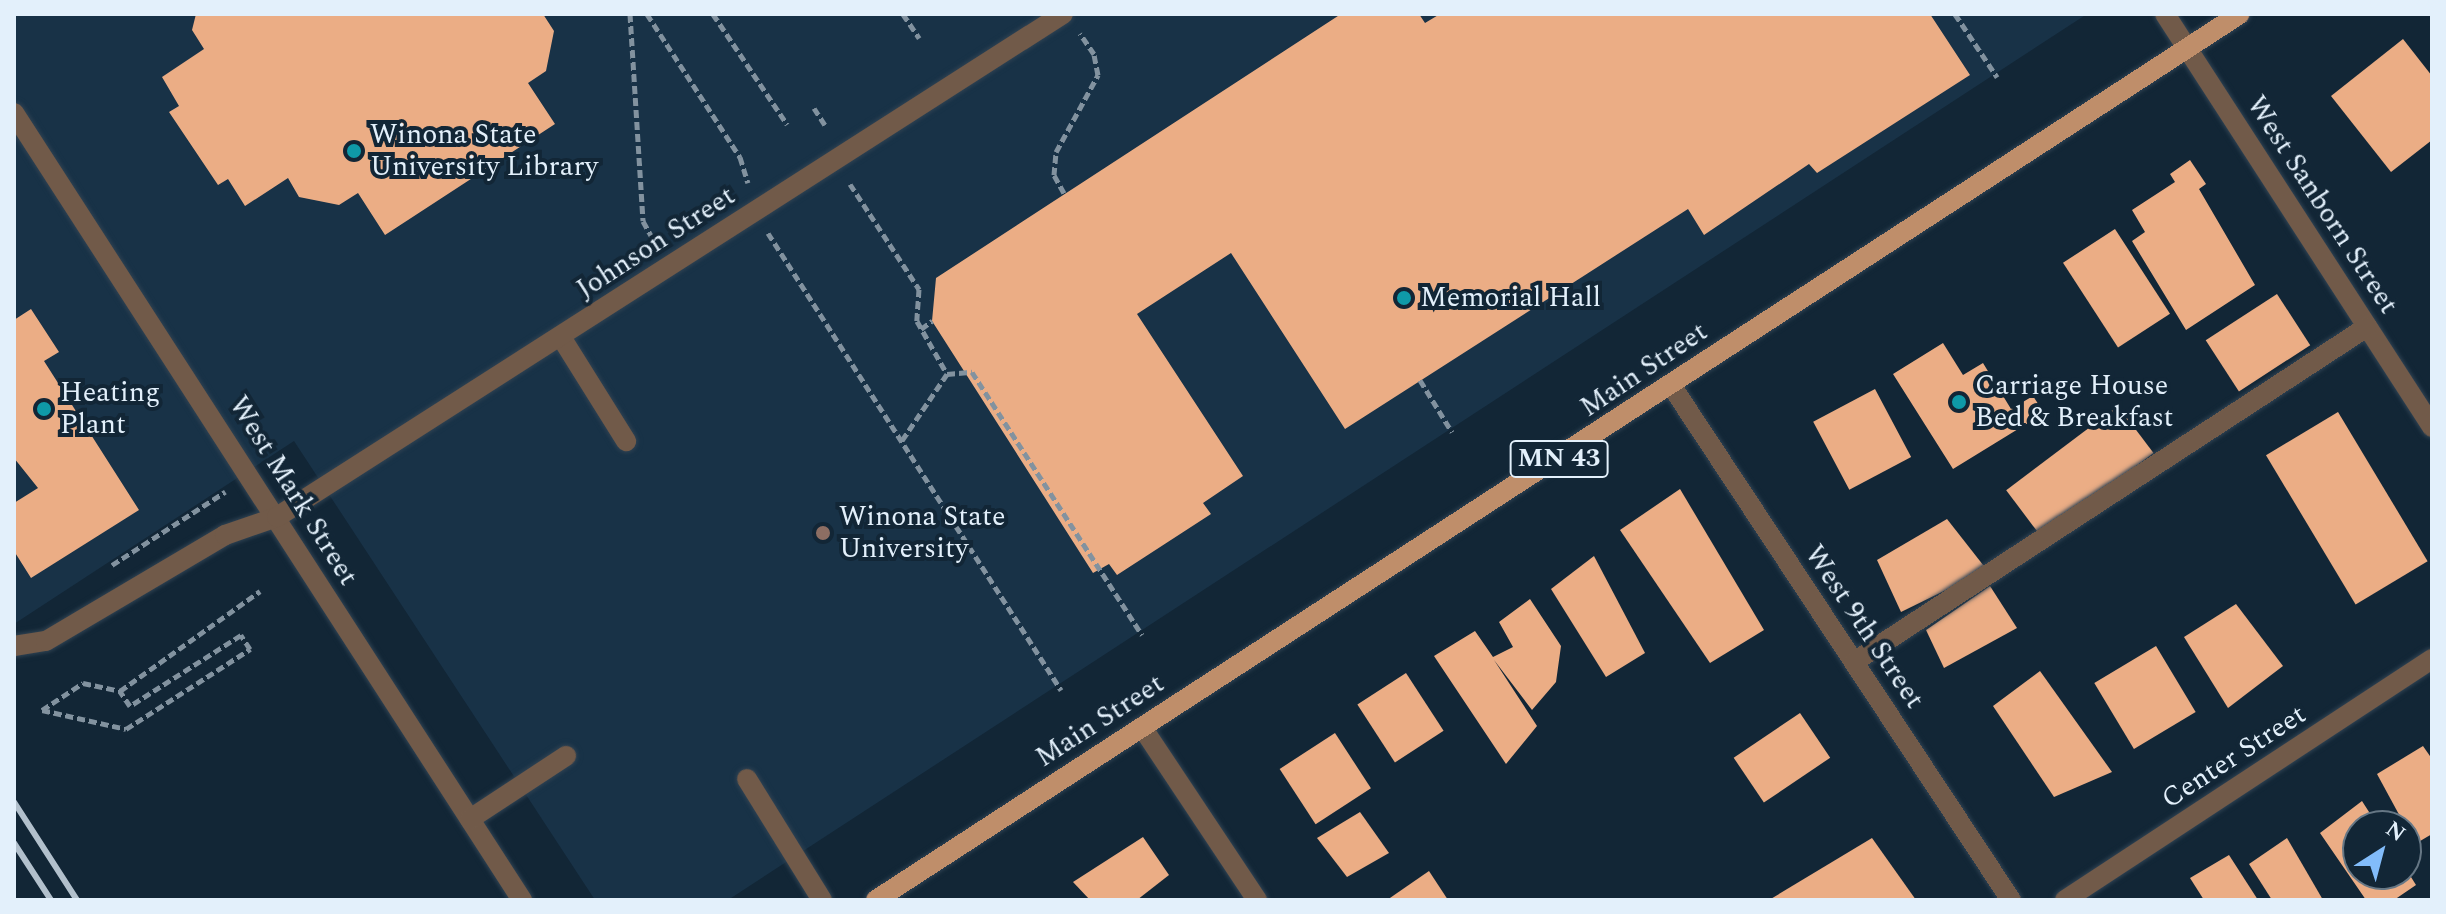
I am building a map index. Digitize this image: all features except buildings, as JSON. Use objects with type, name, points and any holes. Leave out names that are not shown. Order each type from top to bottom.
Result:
[{"type":"main road","name":"Main Street","points":[[876,900],[2240,14]]},
{"type":"street","name":"West Sanborn Street","points":[[2165,14],[2432,427]]},
{"type":"street","name":"Johnson Street","points":[[14,646],[46,641],[225,535],[277,517],[1068,19]]},
{"type":"street","name":"West Mark Street","points":[[14,113],[522,900]]},
{"type":"street","points":[[1854,662],[2367,327]]},
{"type":"street","points":[[561,337],[626,441]]},
{"type":"street","name":"West 9th Street","points":[[1671,385],[2011,900]]},
{"type":"street","name":"Center Street","points":[[2065,900],[2432,659]]},
{"type":"street","points":[[1142,727],[1257,900]]},
{"type":"street","points":[[470,819],[566,756]]},
{"type":"street","points":[[747,779],[822,900]]},
{"type":"path","points":[[630,14],[643,221],[668,268]]},
{"type":"path","points":[[647,14],[740,157],[757,212],[1061,690]]},
{"type":"path","points":[[713,14],[787,124]]},
{"type":"path","points":[[903,14],[919,38]]},
{"type":"path","points":[[1955,14],[1997,77]]},
{"type":"path","points":[[1064,193],[1054,175],[1056,152],[1098,75],[1094,54],[1068,19]]},
{"type":"path","points":[[814,108],[825,125]]},
{"type":"path","points":[[850,184],[919,289],[921,329],[947,374]]},
{"type":"path","points":[[921,329],[932,321]]},
{"type":"path","points":[[947,374],[972,372],[1142,635]]},
{"type":"path","points":[[901,442],[947,374]]},
{"type":"path","points":[[1420,380],[1452,432]]},
{"type":"path","points":[[104,570],[249,477]]},
{"type":"path","points":[[120,691],[130,706],[241,635],[250,649],[126,729],[42,710],[83,683],[120,691],[260,591]]},
{"type":"shaded area","name":"Winona State University","points":[[14,14],[2087,14],[728,900],[595,900],[294,441],[14,624]]},
{"type":"railway","points":[[14,802],[77,900]]},
{"type":"railway","points":[[14,843],[51,900]]},
{"type":"place","name":"Winona State University Library","points":[[354,151]]},
{"type":"place","name":"Memorial Hall","points":[[1404,298]]},
{"type":"place","name":"Carriage House Bed & Breakfast","points":[[1959,402]]},
{"type":"place","name":"Heating Plant","points":[[44,409]]},
{"type":"place","name":"Winona State University","points":[[823,533]]}]
